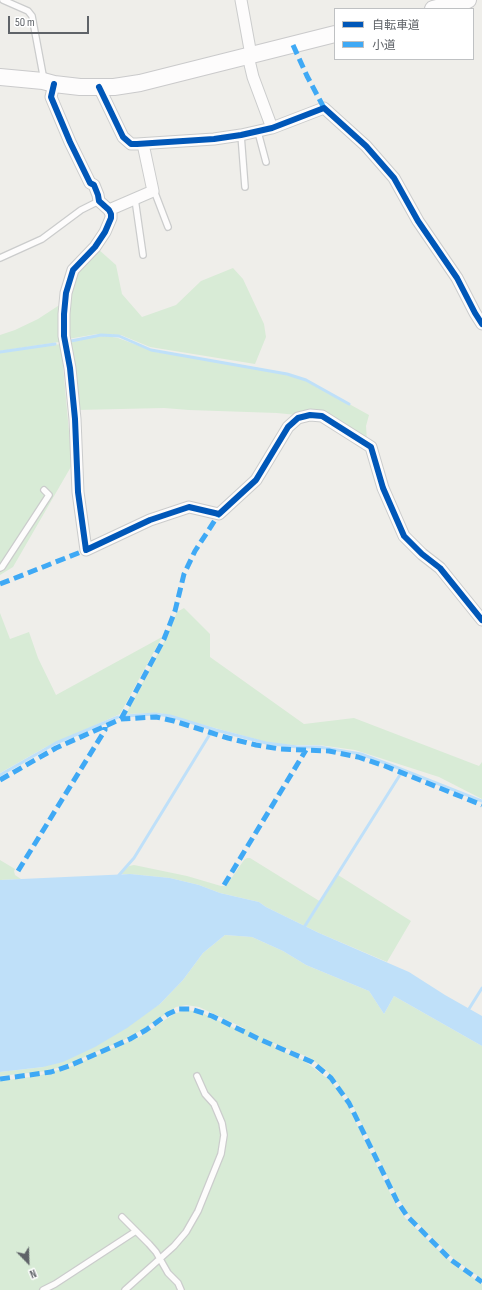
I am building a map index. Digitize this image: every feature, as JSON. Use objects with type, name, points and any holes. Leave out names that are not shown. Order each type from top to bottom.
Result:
[{"type":"street","points":[[241,0],[253,77],[272,128]]},
{"type":"street","points":[[437,8],[468,0]]},
{"type":"street","points":[[0,77],[80,87],[114,87],[140,83],[334,34]]},
{"type":"street","points":[[48,83],[51,97],[70,142],[90,183],[94,185],[99,201],[110,210],[111,218],[105,232],[95,247],[73,270],[66,293],[64,314],[64,336],[70,368],[75,419],[78,492],[86,550],[150,520],[189,507],[219,514],[256,480],[288,427],[298,418],[310,415],[322,416],[371,447],[383,488],[404,536],[422,554],[440,568],[482,620]]},
{"type":"street","points":[[99,87],[123,137],[131,144],[214,139],[258,132],[324,108],[361,141],[394,178],[418,221],[458,278],[482,324]]},
{"type":"street","points":[[110,210],[153,191],[143,144]]},
{"type":"lane","points":[[3,0],[28,11],[32,16],[43,75],[48,83]]},
{"type":"lane","points":[[258,132],[266,162]]},
{"type":"lane","points":[[241,135],[245,187]]},
{"type":"lane","points":[[153,191],[168,227]]},
{"type":"lane","points":[[135,199],[143,256]]},
{"type":"lane","points":[[0,258],[42,239],[81,210],[99,201]]},
{"type":"lane","points":[[0,568],[49,495],[44,490]]},
{"type":"lane","points":[[125,1290],[186,1232],[198,1211],[221,1154],[224,1135],[222,1123],[214,1104],[205,1094],[196,1076]]},
{"type":"lane","points":[[122,1217],[156,1252],[168,1274],[178,1283],[181,1290]]},
{"type":"lane","points":[[42,1290],[55,1284],[136,1231]]},
{"type":"green space","points":[[98,249],[116,265],[122,294],[142,317],[176,305],[201,281],[233,268],[243,279],[264,324],[266,337],[255,364],[150,347],[121,335],[97,334],[68,339],[68,309],[76,272]]},
{"type":"green space","points":[[61,304],[59,342],[0,351],[0,335],[15,330],[38,319]]},
{"type":"green space","points":[[107,336],[118,338],[156,352],[259,368],[306,380],[369,415],[366,426],[367,441],[311,411],[303,410],[297,415],[164,408],[77,410],[69,343],[93,337]]},
{"type":"green space","points":[[61,344],[72,465],[13,567],[0,575],[0,352]]},
{"type":"green space","points":[[184,608],[210,634],[210,657],[304,724],[354,718],[479,766],[482,762],[482,799],[439,777],[355,750],[319,745],[270,743],[160,713],[126,714],[166,638],[177,612]]},
{"type":"green space","points":[[0,613],[10,639],[29,632],[38,658],[56,695],[162,637],[120,714],[44,748],[0,773]]},
{"type":"green space","points":[[247,858],[250,858],[321,902],[338,875],[411,921],[387,962],[319,933],[266,907],[259,902],[220,893],[199,885],[170,878],[121,874],[129,866],[134,865],[226,886]]},
{"type":"green space","points":[[0,860],[15,869],[15,875],[21,879],[0,880]]},
{"type":"green space","points":[[225,935],[252,937],[283,951],[306,965],[369,991],[384,1014],[394,996],[482,1046],[482,1279],[454,1259],[408,1214],[396,1194],[352,1104],[337,1082],[325,1069],[308,1057],[273,1043],[275,1048],[303,1060],[332,1082],[346,1102],[395,1203],[405,1218],[450,1261],[482,1284],[482,1290],[0,1290],[0,1081],[38,1076],[75,1065],[138,1038],[174,1014],[186,1010],[200,1012],[234,1028],[244,1028],[199,1007],[186,1005],[176,1007],[142,1030],[124,1040],[64,1066],[47,1071],[0,1076],[0,1072],[43,1067],[160,1004],[183,980],[203,953]]},
{"type":"water","points":[[130,874],[170,878],[199,885],[220,893],[259,902],[266,907],[319,933],[409,972],[482,1016],[482,1046],[394,996],[384,1014],[369,991],[306,965],[283,951],[252,937],[225,935],[203,953],[183,980],[160,1004],[127,1028],[95,1047],[63,1062],[43,1067],[0,1072],[0,880]]},
{"type":"waterway","points":[[71,341],[101,335],[119,336],[151,350],[287,374],[306,380],[349,404]]},
{"type":"waterway","points":[[0,352],[55,344]]},
{"type":"waterway","points":[[126,716],[155,714],[170,716],[266,743],[297,747],[319,747],[361,754],[482,801]]},
{"type":"waterway","points":[[0,775],[56,743],[118,717]]},
{"type":"waterway","points":[[119,875],[134,858],[213,729]]},
{"type":"waterway","points":[[303,929],[403,770]]},
{"type":"waterway","points":[[467,1012],[482,988]]},
{"type":"marked path","points":[[293,45],[324,108]]},
{"type":"marked path","points":[[121,719],[164,639],[175,611],[184,574],[195,551],[219,514]]},
{"type":"marked path","points":[[0,584],[86,550]]},
{"type":"marked path","points":[[0,780],[56,748],[121,719],[156,717],[256,745],[280,749],[329,751],[358,757],[385,766],[482,805]]},
{"type":"marked path","points":[[18,871],[105,730],[105,727]]},
{"type":"marked path","points":[[224,885],[306,750]]},
{"type":"marked path","points":[[0,1079],[51,1072],[69,1066],[130,1039],[146,1030],[168,1014],[179,1009],[191,1009],[212,1016],[259,1039],[312,1062],[331,1078],[349,1103],[397,1201],[407,1216],[451,1260],[482,1282]]},
{"type":"cycle path","points":[[54,84],[51,97],[70,142],[90,183],[94,185],[99,201],[109,210],[111,214],[111,218],[105,232],[95,247],[73,270],[66,293],[64,314],[64,336],[70,368],[75,419],[78,492],[86,550],[150,520],[189,507],[219,514],[256,480],[288,427],[298,418],[310,415],[322,416],[371,447],[383,488],[404,536],[422,554],[440,568],[482,620]]},
{"type":"cycle path","points":[[99,87],[123,137],[131,144],[214,139],[241,135],[272,128],[324,108],[366,146],[394,178],[418,221],[457,278],[482,324]]}]
